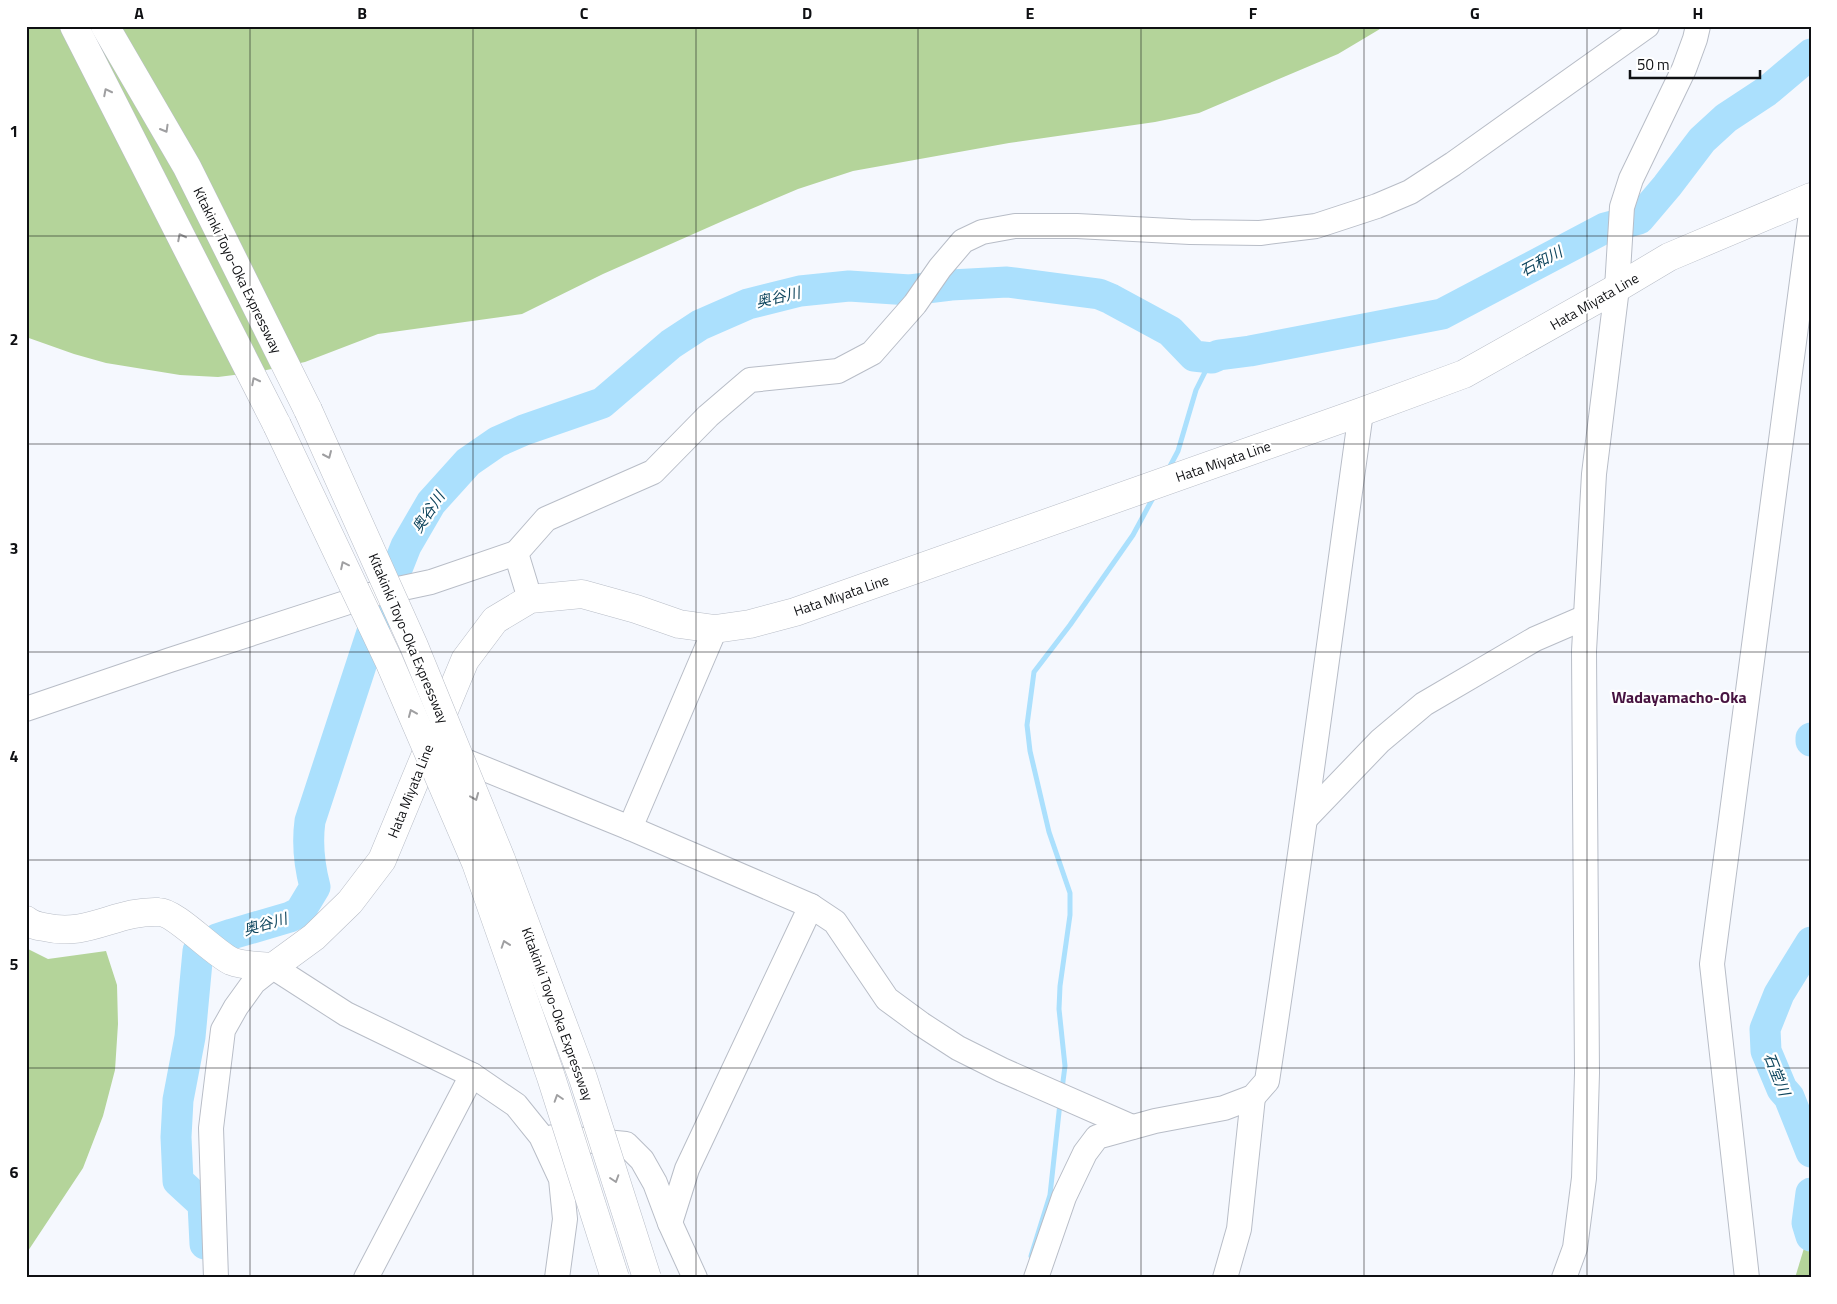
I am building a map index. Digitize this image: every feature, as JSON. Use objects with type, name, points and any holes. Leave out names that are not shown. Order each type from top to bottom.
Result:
[{"type":"main road","name":"Kitakinki Toyo-Oka Expressway","points":[[74,26],[277,425],[389,661],[476,863],[551,1077],[615,1278]]},
{"type":"main road","name":"Kitakinki Toyo-Oka Expressway","points":[[105,26],[187,168],[308,410],[414,646],[501,859],[582,1078],[646,1278]]},
{"type":"main road","name":"Hata Miyata Line","points":[[273,967],[314,938],[350,902],[382,860],[465,660],[495,620],[530,599],[582,594],[636,609],[679,624],[715,629],[750,624],[795,612],[1464,374],[1669,257],[1811,197]]},
{"type":"main road","points":[[26,920],[30,924],[58,931],[86,929],[130,914],[162,912],[231,961],[273,967]]},
{"type":"street","points":[[26,709],[360,598],[431,582],[516,553],[546,519],[653,472],[708,416],[750,380],[838,371],[872,353],[915,304],[940,268],[963,241],[982,232],[1015,226],[1077,226],[1190,232],[1260,233],[1316,226],[1376,206],[1410,192],[1453,164],[1647,26]]},
{"type":"street","points":[[1564,1278],[1575,1248],[1584,1178],[1587,1073],[1584,652],[1594,474],[1617,288],[1622,207],[1631,179],[1684,69],[1698,26]]},
{"type":"street","points":[[1747,1278],[1712,964],[1811,213]]},
{"type":"street","points":[[1036,1278],[1064,1197],[1085,1153],[1097,1137],[1155,1121],[1224,1108],[1253,1097],[1266,1081],[1306,818],[1361,412]]},
{"type":"street","points":[[516,553],[530,599]]},
{"type":"street","points":[[1306,818],[1380,741],[1424,704],[1535,639],[1586,617]]},
{"type":"street","points":[[630,828],[715,629]]},
{"type":"street","points":[[428,746],[630,828],[812,906],[835,922],[887,999],[921,1024],[958,1048],[1002,1070],[1132,1127]]},
{"type":"street","points":[[670,1223],[687,1169],[812,906]]},
{"type":"street","points":[[216,1278],[211,1128],[223,1030],[236,1007],[254,982],[273,967],[346,1014],[472,1074],[516,1105],[541,1136],[561,1179],[565,1219],[558,1278]]},
{"type":"street","points":[[366,1278],[472,1074]]},
{"type":"street","points":[[1225,1278],[1239,1229],[1253,1097]]},
{"type":"street","points":[[541,1136],[626,1144],[642,1160],[655,1183],[670,1223],[696,1278]]},
{"type":"green space","points":[[26,26],[1385,26],[1338,54],[1199,113],[1155,122],[1009,143],[853,171],[798,189],[725,220],[603,274],[522,314],[378,334],[305,362],[257,372],[218,377],[180,375],[106,363],[26,337]]},
{"type":"green space","points":[[26,948],[48,959],[106,951],[117,985],[118,1024],[115,1070],[103,1116],[83,1168],[26,1254]]},
{"type":"green space","points":[[1811,1225],[1811,1278],[1795,1278]]},
{"type":"waterway","name":"奥谷川","points":[[205,1244],[203,1204],[178,1181],[176,1137],[178,1100],[190,1037],[198,951],[217,939],[290,917],[300,912],[315,887],[309,854],[310,821],[372,632],[406,546],[431,503],[468,462],[497,442],[524,430],[602,403],[671,344],[700,325],[748,304],[800,291],[849,286],[910,290],[951,285],[1007,282],[1099,294],[1170,331],[1194,356],[1212,358],[1219,355],[1250,351],[1442,314],[1605,228],[1639,219],[1702,140],[1726,118],[1767,91],[1811,54]]},
{"type":"waterway","points":[[1168,470],[1178,451],[1196,390],[1212,358]]},
{"type":"waterway","points":[[1062,1089],[1065,1066],[1059,1009],[1060,986],[1070,915],[1070,893],[1049,832],[1030,751],[1027,725],[1034,672],[1070,625],[1133,535],[1154,496]]},
{"type":"waterway","name":"石堂川","points":[[1811,942],[1779,994],[1765,1029],[1766,1051],[1782,1089],[1789,1097],[1811,1152]]},
{"type":"waterway","points":[[1031,1256],[1050,1195],[1060,1103]]},
{"type":"waterway","name":"石堂川","points":[[1811,1193],[1807,1223],[1811,1236]]},
{"type":"district","name":"Wadayamacho-Oka","points":[[1679,697]]},
{"type":"water label","name":"石和川","points":[[1541,261]]}]
